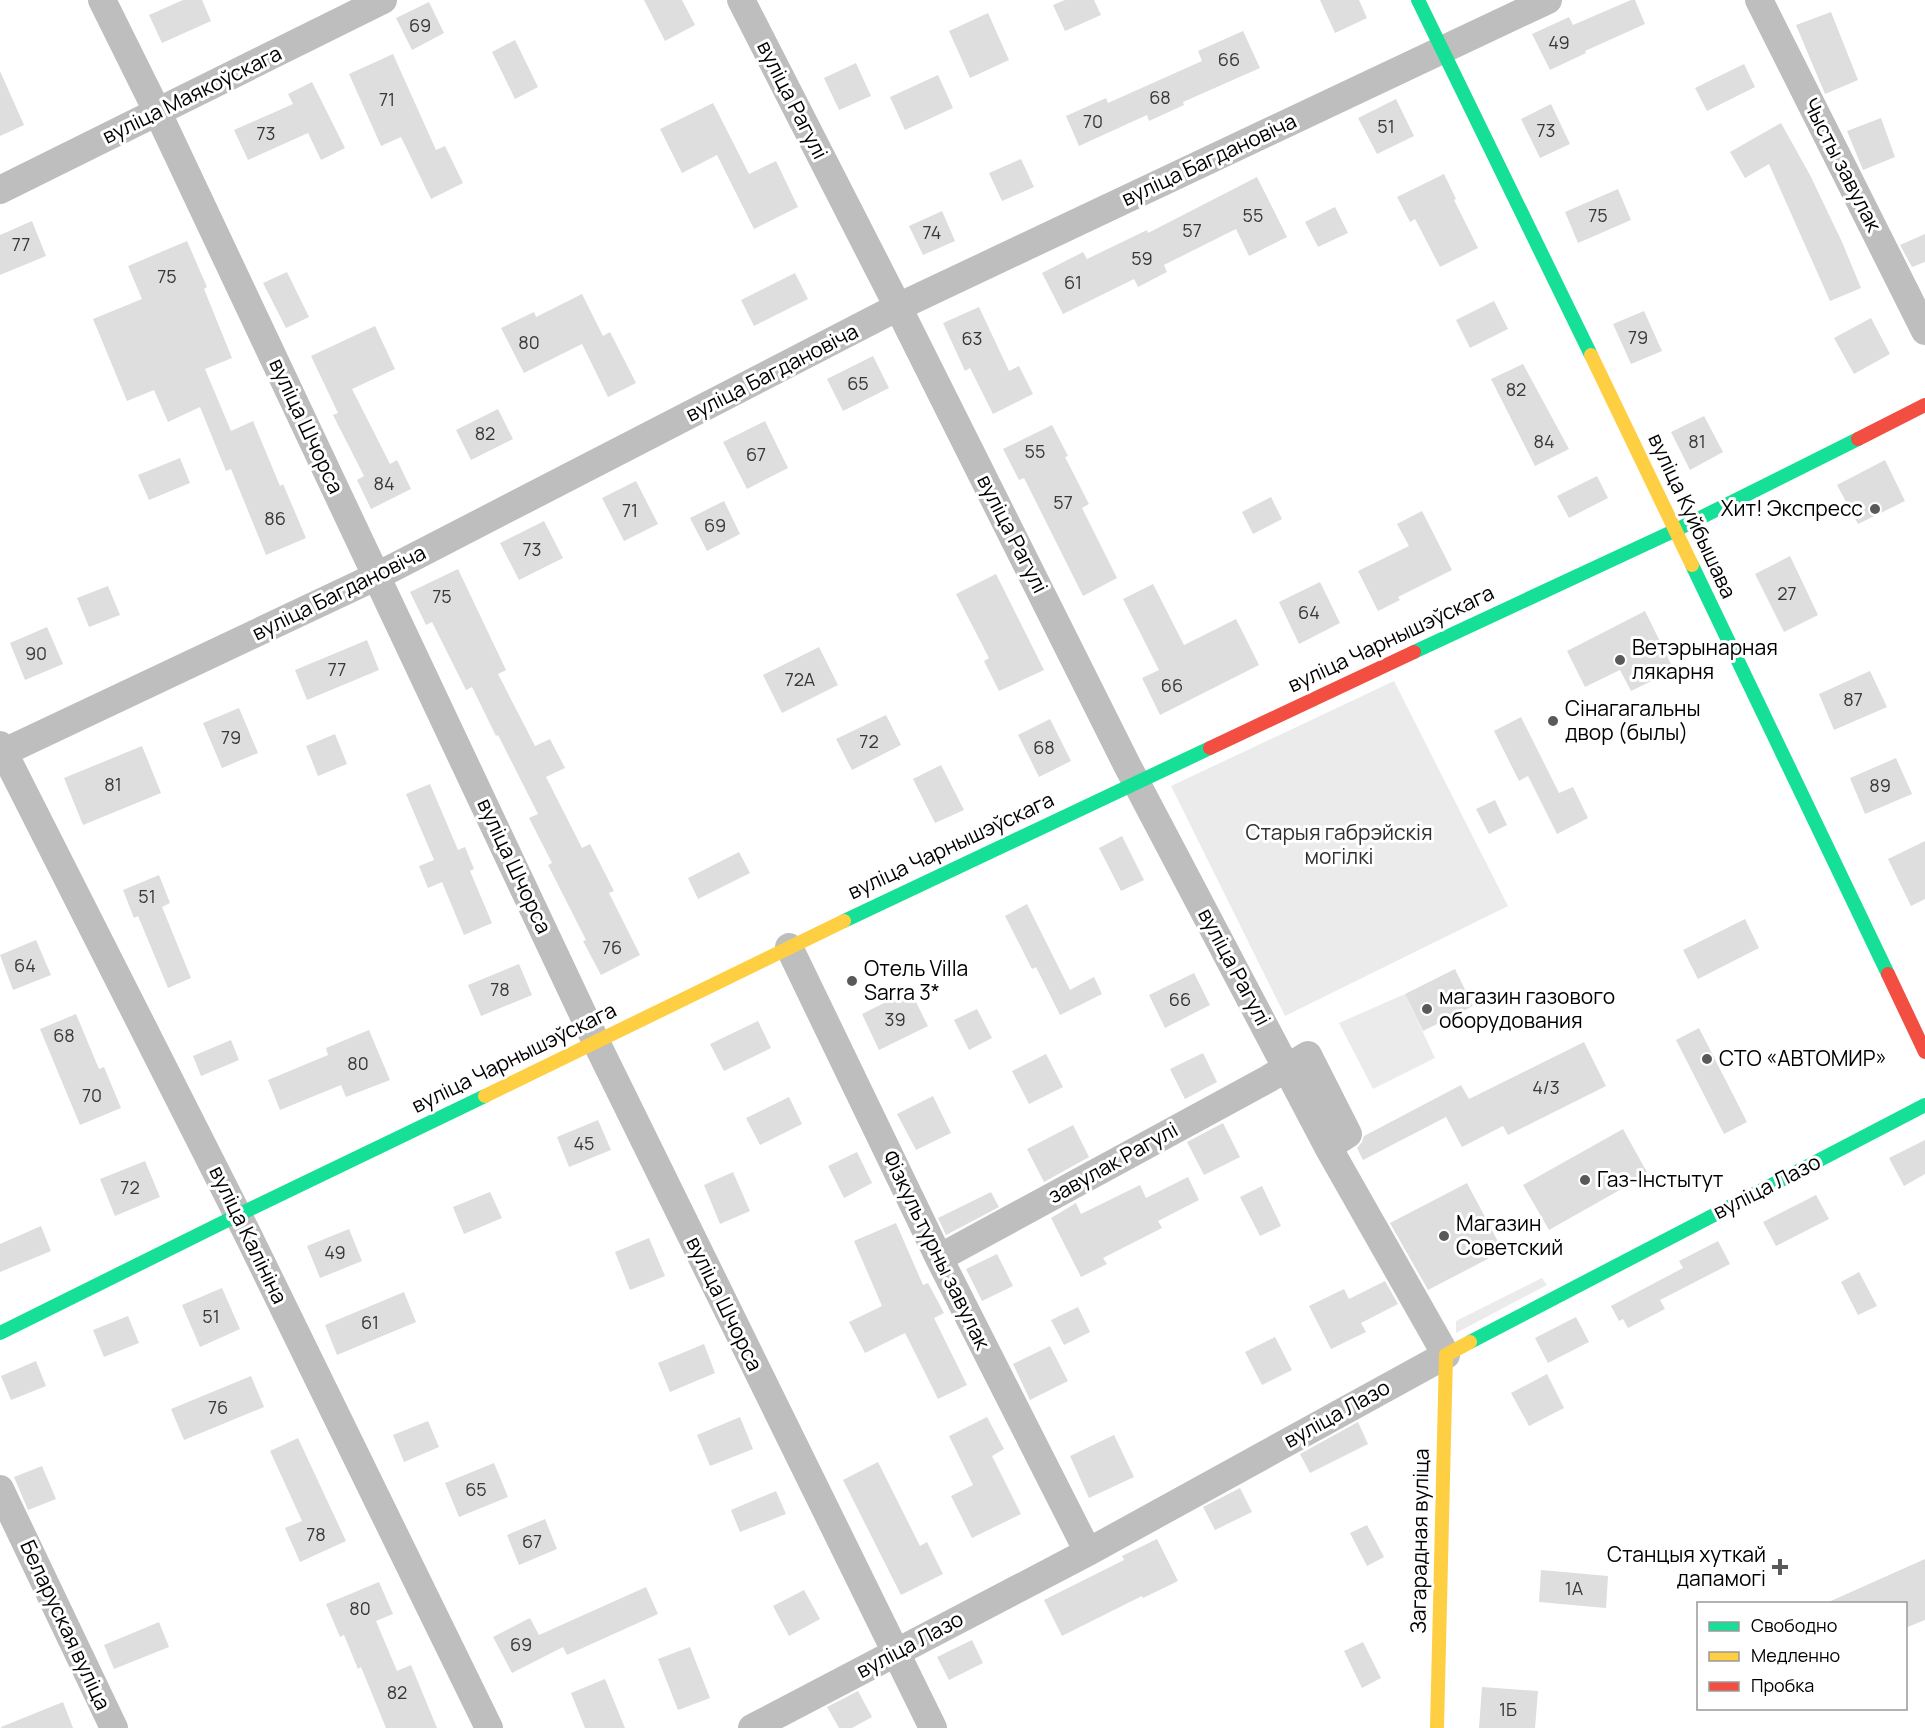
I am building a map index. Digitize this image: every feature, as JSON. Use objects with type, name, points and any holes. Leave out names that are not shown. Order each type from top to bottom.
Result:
[{"type":"main road","name":"вуліца Куйбышава","points":[[1418,0],[1676,530],[1925,1052]]},
{"type":"main road","name":"вуліца Чарнышэўскага","points":[[0,1333],[789,947],[1676,530],[1925,405]]},
{"type":"main road","name":"вуліца Лазо","points":[[1446,1355],[1925,1105]]},
{"type":"main road","name":"Загарадная вуліца","points":[[1437,1728],[1446,1355]]},
{"type":"street","name":"вуліца Шчорса","points":[[102,0],[158,113],[597,1042],[933,1728]]},
{"type":"street","name":"вуліца Маякоўскага","points":[[0,190],[383,0]]},
{"type":"street","name":"вуліца Рагулі","points":[[741,0],[1136,782],[1328,1147],[1446,1355]]},
{"type":"street","name":"вуліца Багдановіча","points":[[1,751],[377,576],[898,307],[1548,0]]},
{"type":"street","name":"Чысты завулак","points":[[1759,0],[1925,331]]},
{"type":"street","name":"вуліца Калініна","points":[[1,751],[238,1215],[489,1728]]},
{"type":"street","name":"Фізкультурны завулак","points":[[789,947],[939,1258],[1088,1552]]},
{"type":"street","name":"завулак Рагулі","points":[[939,1258],[1286,1066]]},
{"type":"street","name":"вуліца Лазо","points":[[752,1728],[1088,1552],[1446,1355]]},
{"type":"street","name":"Беларуская вуліца","points":[[0,1489],[114,1728]]},
{"type":"green space","name":"Старыя габрэйскія могілкі","points":[[1394,681],[1508,906],[1285,1016],[1171,786]]},
{"type":"green space","points":[[1405,994],[1435,1058],[1373,1089],[1339,1023]]},
{"type":"green space","points":[[1542,1278],[1547,1285],[1456,1333],[1456,1321]]},
{"type":"building","points":[[183,0],[202,0],[211,21],[162,43],[149,15]]},
{"type":"building","points":[[644,0],[682,0],[695,25],[665,41]]},
{"type":"building","points":[[1065,0],[1094,0],[1101,15],[1065,31],[1053,5]]},
{"type":"building","points":[[1320,0],[1359,0],[1367,18],[1335,33]]},
{"type":"building","points":[[1635,0],[1645,24],[1585,51],[1586,53],[1550,70],[1532,34],[1569,17],[1573,25]]},
{"type":"building","points":[[429,2],[444,33],[412,50],[396,18]]},
{"type":"building","points":[[1831,12],[1858,80],[1825,94],[1796,25]]},
{"type":"building","points":[[988,13],[1009,60],[970,78],[949,31]]},
{"type":"building","points":[[1243,31],[1260,68],[1183,102],[1184,105],[1149,121],[1147,115],[1079,146],[1066,116],[1106,98],[1108,103],[1202,61],[1198,51]]},
{"type":"building","points":[[515,40],[538,87],[515,99],[492,52]]},
{"type":"building","points":[[393,54],[436,150],[445,146],[463,183],[431,199],[401,137],[381,146],[349,74]]},
{"type":"building","points":[[856,63],[871,96],[839,110],[824,78]]},
{"type":"building","points":[[1744,64],[1755,87],[1707,111],[1695,88]]},
{"type":"building","points":[[0,71],[24,125],[0,136]]},
{"type":"building","points":[[938,75],[953,108],[905,130],[890,97]]},
{"type":"building","points":[[312,82],[345,148],[321,160],[308,133],[248,160],[234,130],[293,104],[288,94]]},
{"type":"building","points":[[1396,99],[1414,136],[1377,154],[1358,118]]},
{"type":"building","points":[[713,103],[749,174],[776,161],[798,207],[754,229],[717,155],[682,173],[660,129]]},
{"type":"building","points":[[1551,104],[1570,144],[1540,158],[1521,119]]},
{"type":"building","points":[[1881,118],[1895,157],[1863,170],[1847,131]]},
{"type":"building","points":[[1781,123],[1810,175],[1861,288],[1830,301],[1769,164],[1745,178],[1730,152]]},
{"type":"building","points":[[1021,159],[1034,187],[1002,201],[989,173]]},
{"type":"building","points":[[1444,174],[1478,248],[1440,267],[1415,219],[1410,222],[1397,197]]},
{"type":"building","points":[[1257,177],[1287,237],[1249,256],[1236,229],[1164,265],[1167,272],[1138,287],[1134,279],[1063,314],[1042,273],[1083,252],[1087,259],[1147,230],[1148,233]]},
{"type":"building","points":[[1618,189],[1631,220],[1578,243],[1565,212]]},
{"type":"building","points":[[1335,207],[1348,233],[1318,247],[1305,222]]},
{"type":"building","points":[[942,211],[955,241],[923,255],[909,226]]},
{"type":"building","points":[[32,221],[46,256],[0,275],[0,235]]},
{"type":"building","points":[[1925,234],[1925,262],[1912,267],[1900,245]]},
{"type":"building","points":[[187,241],[207,287],[204,289],[232,358],[205,369],[231,431],[253,421],[280,486],[283,484],[306,538],[266,555],[231,469],[226,471],[200,407],[168,422],[154,390],[127,401],[93,319],[142,299],[128,266]]},
{"type":"building","points":[[287,272],[309,317],[286,328],[263,283]]},
{"type":"building","points":[[795,273],[808,299],[754,326],[741,300]]},
{"type":"building","points":[[582,294],[603,336],[610,332],[636,383],[608,397],[582,344],[524,373],[501,328],[534,312],[536,317]]},
{"type":"building","points":[[1494,301],[1508,329],[1470,348],[1456,320]]},
{"type":"building","points":[[979,307],[1009,371],[1019,366],[1033,394],[993,414],[970,368],[965,371],[943,323]]},
{"type":"building","points":[[1644,311],[1662,351],[1631,364],[1613,324]]},
{"type":"building","points":[[1871,318],[1890,354],[1854,374],[1834,338]]},
{"type":"building","points":[[375,326],[395,369],[352,389],[390,464],[397,460],[411,489],[371,509],[357,480],[364,476],[333,415],[338,413],[311,356]]},
{"type":"building","points":[[873,356],[889,388],[843,411],[827,379]]},
{"type":"building","points":[[1523,364],[1569,449],[1535,466],[1491,379]]},
{"type":"building","points":[[498,409],[513,439],[471,460],[456,430]]},
{"type":"building","points":[[1704,416],[1723,452],[1690,470],[1671,432]]},
{"type":"building","points":[[765,421],[788,468],[747,489],[723,442]]},
{"type":"building","points":[[1052,425],[1089,504],[1082,508],[1117,578],[1083,596],[1024,478],[1019,480],[1003,449]]},
{"type":"building","points":[[180,458],[190,483],[149,500],[138,475]]},
{"type":"building","points":[[1885,460],[1905,501],[1858,524],[1837,485]]},
{"type":"building","points":[[1597,476],[1608,498],[1569,518],[1557,496]]},
{"type":"building","points":[[636,481],[658,524],[624,541],[602,498]]},
{"type":"building","points":[[1271,497],[1282,519],[1253,534],[1242,512]]},
{"type":"building","points":[[724,501],[740,534],[707,551],[690,518]]},
{"type":"building","points":[[1422,511],[1452,570],[1398,597],[1400,600],[1378,611],[1358,571],[1409,546],[1397,524]]},
{"type":"building","points":[[544,521],[563,558],[519,580],[500,543]]},
{"type":"building","points":[[1790,556],[1818,615],[1784,632],[1755,574]]},
{"type":"building","points":[[458,569],[506,670],[498,674],[535,746],[550,739],[565,768],[546,777],[582,848],[590,844],[614,891],[609,893],[640,955],[601,975],[548,865],[552,863],[529,818],[538,814],[472,687],[466,690],[432,622],[426,625],[410,592]]},
{"type":"building","points":[[996,574],[1044,670],[999,691],[984,661],[989,658],[956,594]]},
{"type":"building","points":[[1320,582],[1340,623],[1299,644],[1279,602]]},
{"type":"building","points":[[1153,584],[1184,645],[1236,619],[1259,665],[1160,715],[1142,678],[1159,670],[1123,599]]},
{"type":"building","points":[[108,586],[120,615],[89,627],[77,598]]},
{"type":"building","name":"Ветэрынарная лякарня","points":[[1645,611],[1674,670],[1631,691],[1620,670],[1585,687],[1567,651]]},
{"type":"building","points":[[47,627],[63,664],[25,680],[10,643]]},
{"type":"building","points":[[367,640],[379,670],[307,700],[295,670]]},
{"type":"building","points":[[819,647],[838,685],[782,713],[763,675]]},
{"type":"building","points":[[1870,671],[1887,707],[1834,730],[1819,694]]},
{"type":"building","points":[[239,708],[258,753],[222,768],[203,723]]},
{"type":"building","points":[[886,715],[901,745],[852,770],[836,739]]},
{"type":"building","points":[[1521,717],[1559,793],[1573,787],[1588,818],[1557,834],[1528,776],[1519,781],[1494,731]]},
{"type":"building","points":[[1050,719],[1071,761],[1039,777],[1018,735]]},
{"type":"building","points":[[335,734],[347,764],[318,776],[306,746]]},
{"type":"building","points":[[142,746],[161,793],[83,825],[64,778]]},
{"type":"building","points":[[1896,758],[1912,794],[1865,814],[1850,778]]},
{"type":"building","points":[[941,765],[964,810],[935,823],[913,779]]},
{"type":"building","points":[[430,784],[458,850],[465,847],[474,869],[470,871],[492,923],[464,935],[442,882],[428,888],[419,866],[434,860],[406,794]]},
{"type":"building","points":[[1495,800],[1507,825],[1489,834],[1476,809]]},
{"type":"building","points":[[1122,836],[1144,880],[1121,891],[1099,848]]},
{"type":"building","points":[[1925,841],[1925,899],[1911,906],[1888,859]]},
{"type":"building","points":[[739,852],[750,873],[698,899],[688,878]]},
{"type":"building","points":[[159,875],[170,903],[162,907],[191,978],[168,988],[138,916],[134,918],[123,890]]},
{"type":"building","points":[[1027,904],[1070,990],[1094,977],[1102,994],[1060,1015],[1036,967],[1032,969],[1005,916]]},
{"type":"building","points":[[1745,919],[1759,948],[1698,979],[1683,950]]},
{"type":"building","points":[[36,940],[51,975],[13,990],[0,955]]},
{"type":"building","points":[[519,964],[532,995],[481,1016],[468,985]]},
{"type":"building","points":[[1455,969],[1473,1006],[1423,1031],[1405,994]]},
{"type":"building","points":[[1194,973],[1210,1005],[1165,1028],[1149,995]]},
{"type":"building","points":[[910,990],[928,1026],[879,1050],[862,1014]]},
{"type":"building","points":[[977,1009],[992,1038],[969,1050],[954,1020]]},
{"type":"building","points":[[76,1014],[99,1069],[104,1067],[121,1108],[80,1125],[40,1029]]},
{"type":"building","points":[[758,1021],[771,1048],[724,1071],[710,1044]]},
{"type":"building","points":[[1699,1028],[1747,1122],[1724,1134],[1676,1040]]},
{"type":"building","points":[[369,1030],[390,1080],[346,1097],[341,1085],[280,1110],[268,1080],[328,1055],[326,1048]]},
{"type":"building","points":[[231,1040],[239,1060],[201,1076],[193,1056]]},
{"type":"building","points":[[1584,1042],[1606,1086],[1508,1135],[1503,1126],[1462,1147],[1446,1117],[1363,1160],[1357,1148],[1364,1136],[1461,1085],[1469,1099]]},
{"type":"building","points":[[1203,1053],[1217,1082],[1185,1099],[1170,1069]]},
{"type":"building","points":[[1046,1054],[1063,1087],[1029,1104],[1012,1071]]},
{"type":"building","points":[[933,1096],[951,1133],[916,1150],[897,1114]]},
{"type":"building","points":[[789,1097],[802,1124],[760,1145],[746,1118]]},
{"type":"building","points":[[598,1120],[611,1150],[569,1167],[557,1137]]},
{"type":"building","points":[[1223,1123],[1240,1157],[1204,1175],[1187,1142]]},
{"type":"building","points":[[1073,1125],[1089,1157],[1044,1182],[1027,1149]]},
{"type":"building","name":"Газ-Інстытут","points":[[1623,1129],[1648,1174],[1549,1230],[1523,1185]]},
{"type":"building","points":[[1925,1140],[1925,1174],[1904,1186],[1889,1158]]},
{"type":"building","points":[[857,1152],[872,1183],[844,1198],[828,1166]]},
{"type":"building","points":[[145,1161],[160,1197],[115,1216],[100,1179]]},
{"type":"building","points":[[733,1172],[750,1211],[720,1224],[704,1185]]},
{"type":"building","points":[[1188,1177],[1199,1200],[1158,1221],[1162,1228],[1103,1258],[1107,1264],[1081,1277],[1051,1218],[1076,1203],[1081,1214],[1140,1185],[1146,1198]]},
{"type":"building","name":"Магазин Советский","points":[[1467,1183],[1503,1251],[1428,1290],[1390,1223]]},
{"type":"building","points":[[1262,1186],[1281,1226],[1260,1236],[1240,1197]]},
{"type":"building","points":[[490,1192],[502,1218],[464,1234],[453,1207]]},
{"type":"building","points":[[991,1192],[999,1207],[946,1235],[938,1218]]},
{"type":"building","points":[[1816,1195],[1829,1219],[1776,1246],[1763,1222]]},
{"type":"building","points":[[896,1223],[923,1285],[928,1283],[944,1313],[934,1318],[967,1385],[938,1399],[905,1333],[865,1353],[849,1322],[882,1306],[854,1241]]},
{"type":"building","points":[[41,1226],[51,1251],[0,1272],[0,1244]]},
{"type":"building","points":[[349,1229],[362,1261],[320,1278],[307,1246]]},
{"type":"building","points":[[649,1238],[665,1276],[630,1290],[615,1252]]},
{"type":"building","points":[[1718,1241],[1730,1264],[1660,1300],[1665,1309],[1628,1328],[1623,1319],[1619,1321],[1611,1306],[1683,1268],[1679,1261]]},
{"type":"building","points":[[997,1254],[1013,1286],[982,1301],[966,1269]]},
{"type":"building","points":[[1859,1272],[1877,1306],[1858,1315],[1841,1282]]},
{"type":"building","points":[[1385,1281],[1398,1304],[1361,1323],[1366,1332],[1331,1349],[1309,1306],[1344,1289],[1349,1299]]},
{"type":"building","points":[[222,1288],[240,1329],[200,1347],[182,1305]]},
{"type":"building","points":[[404,1292],[416,1322],[337,1355],[325,1325]]},
{"type":"building","points":[[1078,1307],[1090,1332],[1064,1345],[1051,1320]]},
{"type":"building","points":[[128,1316],[139,1343],[104,1357],[93,1330]]},
{"type":"building","points":[[1576,1317],[1589,1342],[1548,1363],[1535,1338]]},
{"type":"building","points":[[1275,1337],[1292,1370],[1262,1385],[1245,1352]]},
{"type":"building","points":[[704,1344],[715,1373],[670,1392],[658,1363]]},
{"type":"building","points":[[1050,1346],[1068,1381],[1030,1400],[1013,1364]]},
{"type":"building","points":[[36,1361],[46,1386],[11,1400],[1,1376]]},
{"type":"building","points":[[1547,1374],[1564,1408],[1529,1426],[1511,1393]]},
{"type":"building","points":[[251,1376],[264,1407],[184,1440],[171,1409]]},
{"type":"building","points":[[740,1417],[753,1449],[710,1466],[697,1435]]},
{"type":"building","points":[[987,1417],[1004,1449],[992,1456],[1021,1514],[972,1538],[951,1496],[973,1485],[949,1436]]},
{"type":"building","points":[[428,1421],[439,1447],[404,1462],[393,1435]]},
{"type":"building","points":[[1358,1422],[1368,1444],[1310,1473],[1300,1454]]},
{"type":"building","points":[[1114,1435],[1134,1477],[1089,1498],[1070,1456]]},
{"type":"building","points":[[298,1438],[346,1541],[300,1562],[285,1528],[302,1521],[270,1451]]},
{"type":"building","points":[[878,1462],[920,1546],[927,1542],[943,1574],[901,1595],[843,1480]]},
{"type":"building","points":[[494,1463],[508,1497],[459,1517],[445,1483]]},
{"type":"building","points":[[42,1466],[56,1499],[28,1510],[14,1477]]},
{"type":"building","points":[[1240,1488],[1252,1512],[1215,1530],[1203,1507]]},
{"type":"building","points":[[776,1491],[786,1514],[740,1532],[731,1510]]},
{"type":"building","points":[[545,1519],[557,1549],[519,1565],[507,1535]]},
{"type":"building","points":[[1367,1525],[1384,1557],[1367,1566],[1350,1533]]},
{"type":"building","points":[[1157,1539],[1178,1581],[1143,1598],[1142,1596],[1062,1636],[1044,1600],[1124,1560],[1122,1556]]},
{"type":"building","points":[[1925,1559],[1925,1620],[1907,1627],[1907,1602],[1828,1602]]},
{"type":"building","points":[[1541,1570],[1608,1576],[1606,1608],[1539,1602]]},
{"type":"building","points":[[379,1582],[393,1614],[376,1621],[397,1671],[411,1665],[437,1728],[386,1728],[361,1667],[358,1669],[344,1635],[340,1637],[326,1604]]},
{"type":"building","points":[[646,1587],[658,1614],[567,1655],[563,1647],[512,1673],[493,1637],[530,1618],[539,1635]]},
{"type":"building","points":[[804,1590],[820,1619],[789,1636],[773,1606]]},
{"type":"building","points":[[159,1622],[169,1647],[114,1669],[104,1645]]},
{"type":"building","points":[[972,1640],[983,1663],[949,1680],[937,1657]]},
{"type":"building","points":[[1363,1642],[1381,1678],[1362,1688],[1344,1651]]},
{"type":"building","points":[[690,1647],[710,1698],[678,1710],[658,1659]]},
{"type":"building","points":[[605,1679],[625,1728],[585,1728],[571,1693]]},
{"type":"building","points":[[1482,1687],[1538,1691],[1535,1728],[1479,1728]]},
{"type":"building","points":[[858,1691],[872,1717],[852,1728],[839,1728],[827,1707]]},
{"type":"building","points":[[63,1702],[73,1728],[1,1728],[1,1727]]},
{"type":"traffic: fast","points":[[1418,0],[1591,355]]},
{"type":"traffic: fast","points":[[1414,652],[1676,530],[1858,439]]},
{"type":"traffic: fast","points":[[1692,565],[1888,974]]},
{"type":"traffic: fast","points":[[844,921],[1210,748]]},
{"type":"traffic: fast","points":[[0,1333],[485,1096]]},
{"type":"traffic: fast","points":[[1470,1342],[1925,1105]]},
{"type":"traffic: slow","points":[[1591,355],[1692,565]]},
{"type":"traffic: slow","points":[[485,1096],[844,921]]},
{"type":"traffic: slow","points":[[1437,1728],[1446,1355],[1470,1342]]},
{"type":"traffic: jam","points":[[1858,439],[1925,405]]},
{"type":"traffic: jam","points":[[1210,748],[1414,652]]},
{"type":"traffic: jam","points":[[1888,974],[1925,1052]]},
{"type":"place","name":"Хит! Экспресс","points":[[1875,509]]},
{"type":"place","name":"Ветэрынарная лякарня","points":[[1620,660]]},
{"type":"place","name":"Сінагагальны двор (былы)","points":[[1553,721]]},
{"type":"place","name":"Отель Villa Sarra 3*","points":[[852,981]]},
{"type":"place","name":"магазин газового оборудования","points":[[1427,1009]]},
{"type":"place","name":"СТО «АВТОМИР»","points":[[1707,1059]]},
{"type":"place","name":"Газ-Інстытут","points":[[1585,1180]]},
{"type":"place","name":"Магазин Советский","points":[[1444,1236]]},
{"type":"place","name":"Станцыя хуткай дапамогі","points":[[1780,1567]]}]
